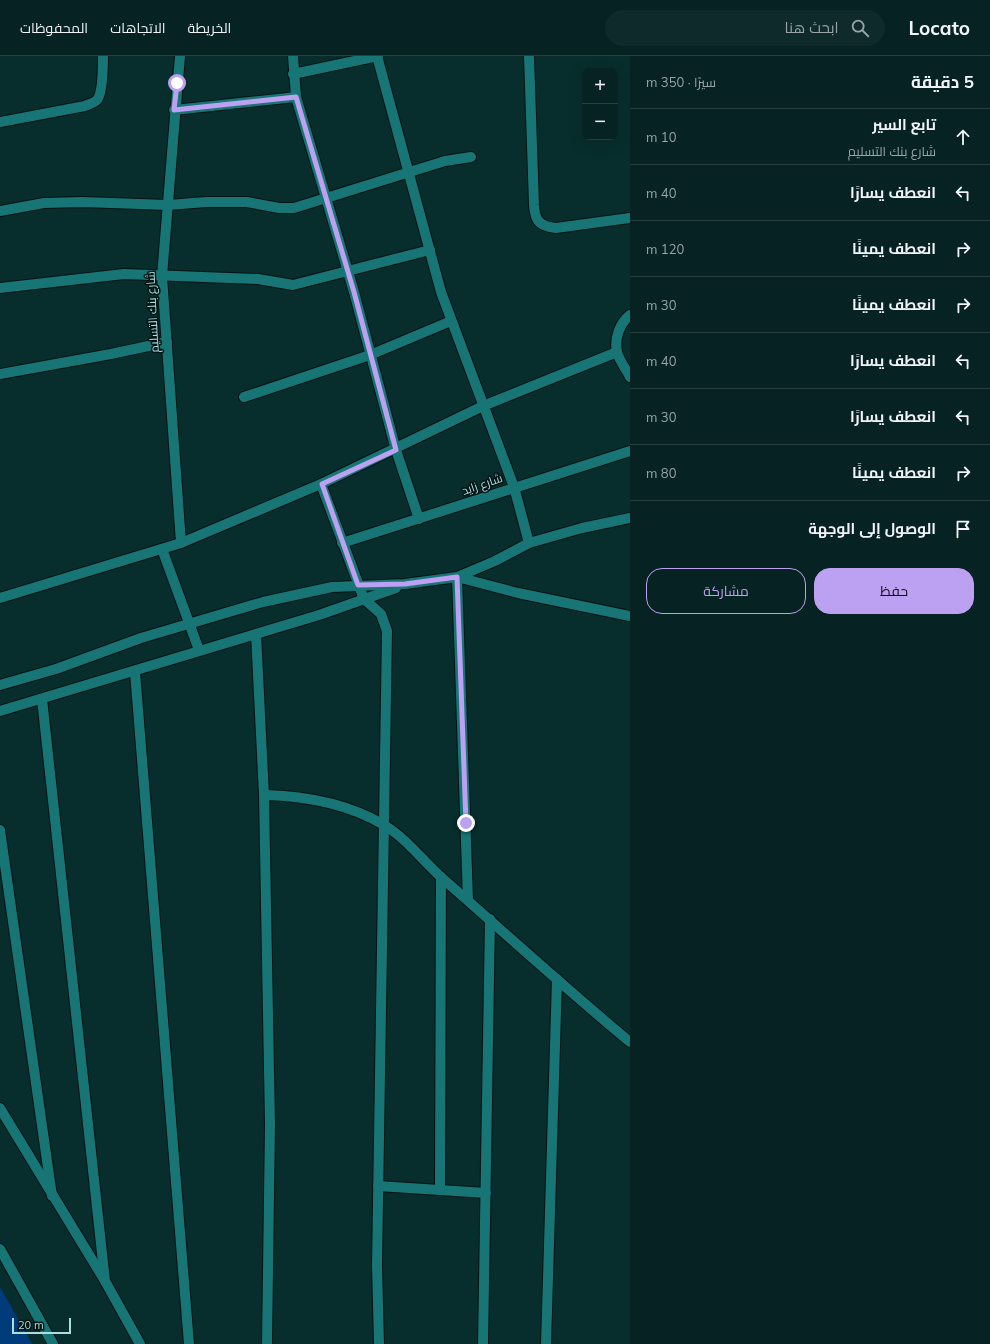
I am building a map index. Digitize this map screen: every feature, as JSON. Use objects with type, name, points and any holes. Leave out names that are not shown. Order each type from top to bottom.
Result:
[{"type":"street","points":[[0,122],[85,106],[96,101],[99,96],[101,84],[103,56]]},
{"type":"street","name":"شارع بنك التسليم","points":[[180,56],[174,110],[162,276],[181,543]]},
{"type":"street","points":[[293,56],[293,74],[296,97],[348,272],[396,450],[420,519]]},
{"type":"street","points":[[293,74],[378,56],[408,174],[441,292],[514,487],[530,543]]},
{"type":"street","points":[[530,56],[534,205],[535,216],[538,223],[546,227],[556,228],[630,218]]},
{"type":"street","points":[[174,110],[296,97]]},
{"type":"street","points":[[0,211],[52,203],[102,202],[168,205],[206,202],[247,202],[288,208],[408,174],[445,161],[471,157]]},
{"type":"street","points":[[0,288],[124,274],[258,279],[293,285],[430,250]]},
{"type":"street","points":[[630,315],[625,319],[617,334],[617,352],[630,377]]},
{"type":"street","points":[[244,397],[370,355],[451,321]]},
{"type":"street","points":[[0,374],[111,354],[167,342]]},
{"type":"street","points":[[0,598],[181,543],[322,484],[396,450],[483,406],[617,352]]},
{"type":"street","name":"شارع زايد","points":[[342,543],[630,451]]},
{"type":"street","points":[[322,484],[342,543],[364,599],[381,614],[387,631],[377,1265],[379,1344]]},
{"type":"street","points":[[0,685],[56,669],[141,638],[262,602],[332,587],[405,584],[457,577],[495,561],[530,543],[582,528],[630,518]]},
{"type":"street","points":[[162,549],[191,623],[199,650]]},
{"type":"street","points":[[457,577],[518,593],[630,616]]},
{"type":"street","points":[[457,577],[468,900]]},
{"type":"street","points":[[0,711],[135,672],[199,650],[319,615],[405,584]]},
{"type":"street","points":[[256,634],[264,795],[270,1124],[268,1344]]},
{"type":"street","points":[[135,672],[189,1344]]},
{"type":"street","points":[[42,699],[105,1282]]},
{"type":"street","points":[[264,795],[296,796],[317,799],[384,825],[441,878],[630,1042]]},
{"type":"street","points":[[0,830],[52,1196]]},
{"type":"street","points":[[440,1189],[441,878]]},
{"type":"street","points":[[483,1344],[490,919]]},
{"type":"street","points":[[546,1344],[558,979]]},
{"type":"street","points":[[0,1108],[105,1282],[140,1344]]},
{"type":"street","points":[[378,1186],[486,1192]]},
{"type":"street","points":[[0,1249],[53,1344]]},
{"type":"water","points":[[0,1287],[32,1344],[0,1344]]},
{"type":"route","points":[[177,83],[174,110],[296,97],[354,292],[363,331],[396,450],[322,484],[358,585],[405,584],[457,577],[466,823]]}]
